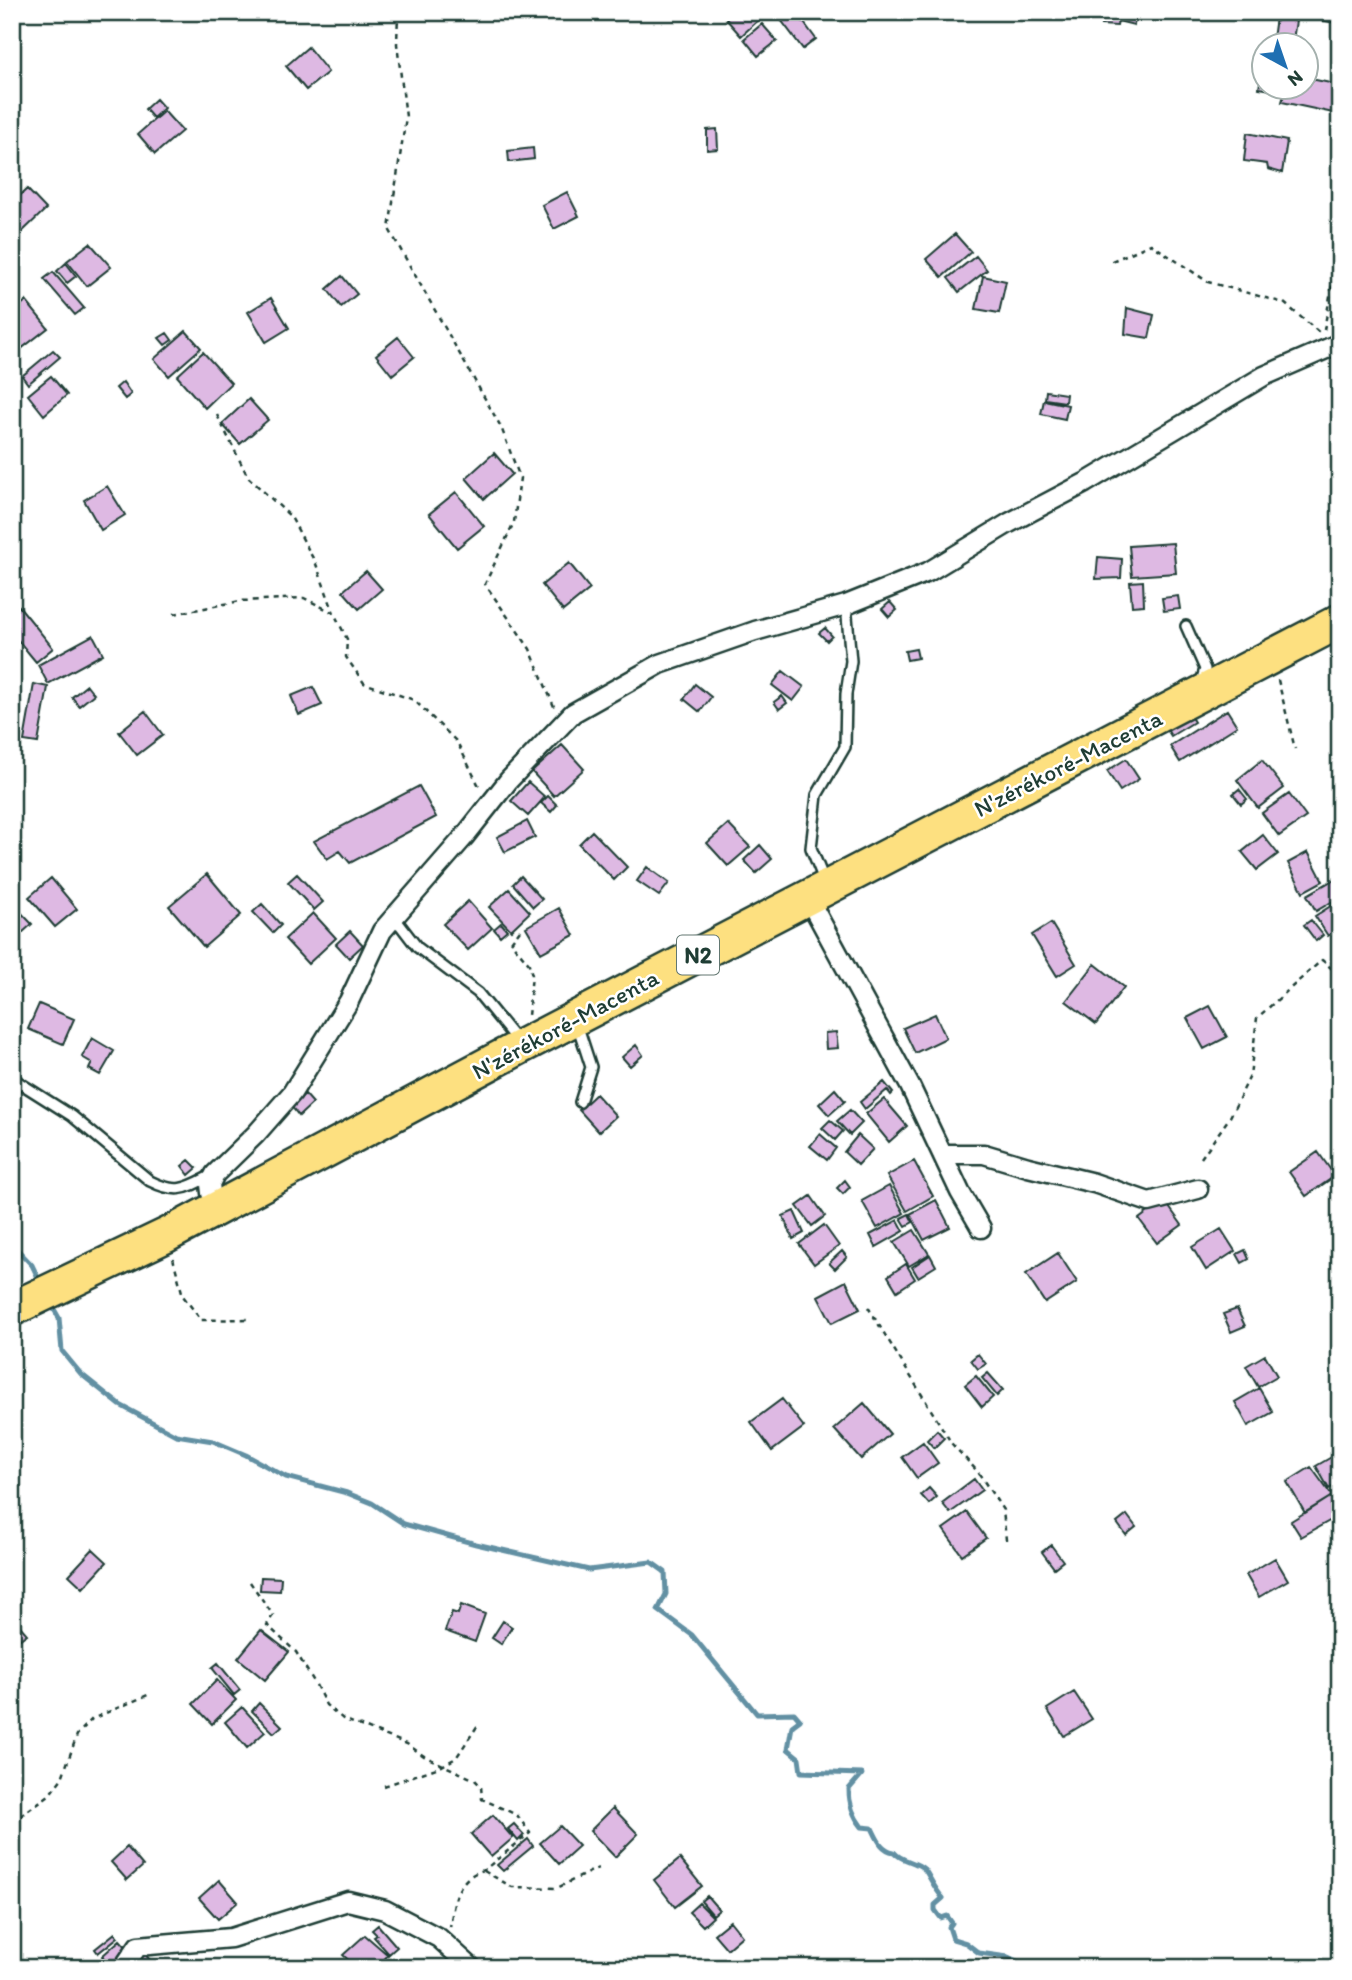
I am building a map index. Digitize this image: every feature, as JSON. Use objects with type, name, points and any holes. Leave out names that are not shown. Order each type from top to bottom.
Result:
[{"type":"highway","name":"N'zérékoré-Macenta","points":[[35,1297],[167,1235],[522,1046],[1340,621]]},
{"type":"street","points":[[219,1207],[211,1193],[210,1184],[215,1174],[256,1134],[292,1093],[349,1001],[382,931],[509,780],[573,713],[660,664],[755,631],[846,605],[928,572],[1331,339]]},
{"type":"street","points":[[818,893],[960,1192],[981,1228]]},
{"type":"street","points":[[942,1154],[984,1154],[1094,1183],[1149,1202],[1198,1189]]},
{"type":"street","points":[[124,1968],[138,1946],[231,1938],[348,1901],[385,1910],[439,1938],[472,1968]]},
{"type":"lane","points":[[818,893],[811,848],[817,794],[845,747],[846,694],[851,661],[846,605]]},
{"type":"lane","points":[[1186,626],[1205,669],[1196,697]]},
{"type":"lane","points":[[394,917],[417,947],[478,993],[522,1046]]},
{"type":"lane","points":[[575,1019],[591,1067],[580,1102]]},
{"type":"lane","points":[[12,1078],[72,1116],[150,1181],[175,1190],[186,1188],[215,1174]]},
{"type":"path","points":[[397,12],[397,44],[406,117],[389,229],[501,427],[520,478],[514,522],[485,584],[530,649],[562,725]]},
{"type":"path","points":[[1331,339],[1340,240]]},
{"type":"path","points":[[1112,261],[1151,244],[1208,282],[1284,303],[1331,339]]},
{"type":"path","points":[[217,415],[248,477],[291,517],[316,564],[347,639],[346,657],[364,683],[414,700],[449,734],[457,743],[489,806]]},
{"type":"path","points":[[174,614],[240,601],[304,598],[334,612]]},
{"type":"path","points":[[1272,657],[1295,749]]},
{"type":"path","points":[[520,930],[511,942],[529,964],[532,975],[530,1005],[522,1046]]},
{"type":"path","points":[[1201,1158],[1230,1117],[1250,1076],[1257,1018],[1322,961],[1340,976]]},
{"type":"path","points":[[167,1235],[183,1296],[201,1320],[250,1319]]},
{"type":"path","points":[[868,1307],[952,1444],[978,1472],[1003,1510],[1006,1540]]},
{"type":"path","points":[[250,1582],[273,1615],[267,1625],[296,1652],[326,1705],[343,1719],[407,1744],[442,1766],[475,1780],[481,1786],[482,1800],[517,1815],[530,1833],[484,1870],[475,1872],[456,1892],[447,1946]]},
{"type":"path","points":[[12,1822],[49,1795],[62,1778],[77,1735],[92,1718],[150,1694]]},
{"type":"path","points":[[384,1786],[442,1766],[456,1758],[478,1725]]},
{"type":"path","points":[[484,1870],[512,1887],[556,1888],[598,1868]]},
{"type":"building","points":[[733,12],[757,12],[762,17],[741,36],[726,19]]},
{"type":"building","points":[[775,12],[796,12],[816,39],[803,49]]},
{"type":"building","points":[[1103,12],[1135,12],[1134,25],[1118,21],[1117,26],[1101,25]]},
{"type":"building","points":[[1296,12],[1340,12],[1340,24],[1296,15]]},
{"type":"building","points":[[1276,17],[1296,21],[1294,32],[1274,32]]},
{"type":"building","points":[[762,24],[777,41],[758,56],[744,39]]},
{"type":"building","points":[[308,47],[328,72],[306,90],[286,66]]},
{"type":"building","points":[[1320,81],[1340,85],[1338,114],[1282,102],[1320,102]]},
{"type":"building","points":[[156,99],[164,108],[153,118],[145,109]]},
{"type":"building","points":[[164,111],[182,131],[155,154],[138,134]]},
{"type":"building","points":[[717,129],[718,149],[707,150],[707,130]]},
{"type":"building","points":[[1247,133],[1287,141],[1282,173],[1268,169],[1267,164],[1244,161]]},
{"type":"building","points":[[533,148],[534,159],[509,162],[508,151]]},
{"type":"building","points":[[27,189],[46,209],[21,233],[12,224],[12,203]]},
{"type":"building","points":[[567,192],[579,216],[554,229],[542,205]]},
{"type":"building","points":[[955,234],[971,252],[942,277],[926,259]]},
{"type":"building","points":[[90,243],[111,267],[87,286],[67,261]]},
{"type":"building","points":[[976,256],[987,270],[959,292],[948,278]]},
{"type":"building","points":[[66,263],[76,276],[67,283],[57,271]]},
{"type":"building","points":[[53,272],[84,308],[75,315],[44,279]]},
{"type":"building","points":[[342,276],[357,294],[341,307],[327,289]]},
{"type":"building","points":[[983,276],[1006,281],[999,313],[976,309]]},
{"type":"building","points":[[271,298],[289,328],[266,342],[248,312]]},
{"type":"building","points":[[26,301],[48,328],[21,349],[12,338],[12,312]]},
{"type":"building","points":[[1127,308],[1154,315],[1149,338],[1125,334]]},
{"type":"building","points":[[186,331],[201,348],[169,376],[154,359]]},
{"type":"building","points":[[167,333],[172,340],[165,345],[159,338]]},
{"type":"building","points":[[398,337],[414,357],[392,375],[376,355]]},
{"type":"building","points":[[53,350],[60,357],[28,384],[22,376]]},
{"type":"building","points":[[203,352],[231,383],[205,408],[177,376]]},
{"type":"building","points":[[51,376],[67,395],[44,415],[28,395]]},
{"type":"building","points":[[123,382],[131,394],[125,399],[116,388]]},
{"type":"building","points":[[1046,391],[1066,394],[1065,402],[1045,399]]},
{"type":"building","points":[[249,399],[268,420],[240,444],[222,424]]},
{"type":"building","points":[[1044,400],[1068,405],[1065,419],[1041,414]]},
{"type":"building","points":[[494,453],[512,474],[484,499],[466,478]]},
{"type":"building","points":[[107,486],[125,515],[101,530],[84,500]]},
{"type":"building","points":[[456,492],[484,526],[457,548],[429,514]]},
{"type":"building","points":[[1173,543],[1176,573],[1132,576],[1129,546]]},
{"type":"building","points":[[1098,557],[1122,559],[1121,578],[1096,579]]},
{"type":"building","points":[[569,563],[590,589],[563,611],[542,585]]},
{"type":"building","points":[[366,571],[382,589],[359,609],[343,591]]},
{"type":"building","points":[[1143,581],[1144,605],[1132,606],[1130,582]]},
{"type":"building","points":[[1178,596],[1180,609],[1164,611],[1162,598]]},
{"type":"building","points":[[890,602],[897,610],[889,617],[882,609]]},
{"type":"building","points":[[19,606],[53,648],[36,662],[12,633],[12,612]]},
{"type":"building","points":[[825,628],[832,636],[827,641],[819,633]]},
{"type":"building","points":[[93,635],[103,654],[48,684],[38,665]]},
{"type":"building","points":[[916,649],[918,658],[907,660],[905,651]]},
{"type":"building","points":[[783,671],[804,687],[793,701],[772,685]]},
{"type":"building","points":[[34,684],[48,687],[38,743],[24,741]]},
{"type":"building","points":[[695,684],[711,697],[700,712],[684,699]]},
{"type":"building","points":[[87,685],[94,694],[79,706],[72,697]]},
{"type":"building","points":[[313,687],[322,705],[299,715],[291,696]]},
{"type":"building","points":[[782,696],[787,703],[779,709],[774,702]]},
{"type":"building","points":[[1227,710],[1237,726],[1180,762],[1170,746]]},
{"type":"building","points":[[145,711],[163,735],[137,755],[119,732]]},
{"type":"building","points":[[1189,714],[1194,722],[1171,736],[1166,728]]},
{"type":"building","points":[[562,745],[584,769],[554,796],[532,772]]},
{"type":"building","points":[[1126,759],[1139,779],[1120,791],[1107,771]]},
{"type":"building","points":[[1262,760],[1284,788],[1258,808],[1237,780]]},
{"type":"building","points":[[528,782],[545,797],[528,816],[511,801]]},
{"type":"building","points":[[419,786],[436,817],[350,863],[340,851],[327,859],[314,841]]},
{"type":"building","points":[[1239,789],[1247,799],[1241,804],[1233,794]]},
{"type":"building","points":[[1289,794],[1306,817],[1279,836],[1262,813]]},
{"type":"building","points":[[548,796],[557,805],[551,812],[541,803]]},
{"type":"building","points":[[527,821],[535,837],[505,852],[497,837]]},
{"type":"building","points":[[728,824],[750,847],[728,866],[707,843]]},
{"type":"building","points":[[592,831],[627,867],[614,880],[579,844]]},
{"type":"building","points":[[1263,835],[1278,854],[1257,870],[1242,852]]},
{"type":"building","points":[[760,845],[772,859],[756,873],[744,860]]},
{"type":"building","points":[[1308,852],[1323,881],[1303,892],[1288,863]]},
{"type":"building","points":[[647,867],[669,883],[659,896],[637,881]]},
{"type":"building","points":[[207,874],[241,915],[204,947],[169,906]]},
{"type":"building","points":[[297,874],[323,902],[314,910],[288,882]]},
{"type":"building","points":[[521,876],[542,899],[533,907],[513,884]]},
{"type":"building","points":[[1340,876],[1340,897],[1316,911],[1307,895]]},
{"type":"building","points":[[51,878],[77,909],[55,927],[29,897]]},
{"type":"building","points":[[509,889],[530,912],[511,930],[489,907]]},
{"type":"building","points":[[468,901],[492,928],[468,950],[443,924]]},
{"type":"building","points":[[12,903],[32,924],[12,942]]},
{"type":"building","points":[[262,904],[281,925],[273,933],[253,912]]},
{"type":"building","points":[[1334,904],[1340,914],[1340,929],[1328,936],[1315,916]]},
{"type":"building","points":[[559,908],[574,935],[541,953],[526,927]]},
{"type":"building","points":[[313,913],[336,938],[308,964],[285,939]]},
{"type":"building","points":[[1311,920],[1323,935],[1316,941],[1304,925]]},
{"type":"building","points":[[501,923],[507,930],[500,936],[494,929]]},
{"type":"building","points":[[1051,923],[1076,964],[1057,976],[1032,935]]},
{"type":"building","points":[[350,931],[363,945],[349,958],[336,944]]},
{"type":"building","points":[[1095,964],[1124,987],[1096,1024],[1066,1001]]},
{"type":"building","points":[[39,1004],[74,1019],[63,1044],[28,1029]]},
{"type":"building","points":[[1210,1006],[1227,1037],[1204,1049],[1187,1018]]},
{"type":"building","points":[[935,1014],[946,1038],[915,1053],[903,1028]]},
{"type":"building","points":[[836,1032],[838,1048],[826,1049],[825,1033]]},
{"type":"building","points":[[92,1038],[114,1051],[100,1075],[89,1069],[92,1063],[82,1057]]},
{"type":"building","points":[[636,1045],[643,1055],[630,1066],[622,1057]]},
{"type":"building","points":[[884,1082],[893,1093],[891,1095],[887,1090],[865,1109],[860,1102]]},
{"type":"building","points":[[835,1089],[845,1101],[829,1115],[819,1104]]},
{"type":"building","points":[[305,1094],[313,1103],[299,1116],[291,1106]]},
{"type":"building","points":[[596,1094],[616,1116],[599,1132],[579,1110]]},
{"type":"building","points":[[884,1099],[907,1126],[889,1142],[866,1114]]},
{"type":"building","points":[[850,1110],[862,1123],[850,1135],[837,1121]]},
{"type":"building","points":[[830,1120],[843,1131],[835,1140],[822,1128]]},
{"type":"building","points":[[820,1134],[836,1148],[827,1160],[810,1146]]},
{"type":"building","points":[[858,1135],[873,1149],[858,1165],[844,1152]]},
{"type":"building","points":[[1318,1152],[1335,1176],[1306,1196],[1289,1172]]},
{"type":"building","points":[[189,1160],[197,1168],[189,1175],[182,1166]]},
{"type":"building","points":[[914,1161],[933,1196],[907,1211],[887,1176]]},
{"type":"building","points":[[845,1180],[850,1187],[843,1194],[837,1188]]},
{"type":"building","points":[[889,1186],[904,1213],[877,1228],[862,1201]]},
{"type":"building","points":[[811,1196],[825,1216],[812,1226],[797,1206]]},
{"type":"building","points":[[936,1200],[950,1227],[924,1240],[910,1214]]},
{"type":"building","points":[[1164,1200],[1182,1225],[1157,1243],[1139,1219]]},
{"type":"building","points":[[794,1211],[804,1233],[793,1239],[783,1216]]},
{"type":"building","points":[[909,1214],[913,1222],[906,1226],[901,1218]]},
{"type":"building","points":[[898,1220],[904,1231],[876,1247],[870,1235]]},
{"type":"building","points":[[824,1225],[839,1246],[814,1264],[799,1244]]},
{"type":"building","points":[[1221,1229],[1235,1251],[1206,1270],[1192,1247]]},
{"type":"building","points":[[914,1230],[929,1254],[909,1266],[894,1242]]},
{"type":"building","points":[[1245,1250],[1249,1259],[1242,1263],[1237,1254]]},
{"type":"building","points":[[842,1251],[847,1257],[835,1269],[829,1263]]},
{"type":"building","points":[[1058,1253],[1077,1282],[1045,1303],[1026,1274]]},
{"type":"building","points":[[930,1255],[936,1266],[918,1277],[912,1267]]},
{"type":"building","points":[[906,1264],[915,1279],[897,1291],[888,1276]]},
{"type":"building","points":[[846,1281],[860,1309],[832,1323],[818,1296]]},
{"type":"building","points":[[1237,1309],[1245,1326],[1231,1332],[1223,1314]]},
{"type":"building","points":[[978,1354],[986,1364],[978,1369],[971,1360]]},
{"type":"building","points":[[1265,1355],[1277,1376],[1258,1387],[1246,1366]]},
{"type":"building","points":[[988,1373],[1003,1390],[997,1396],[982,1378]]},
{"type":"building","points":[[976,1376],[993,1397],[982,1407],[965,1385]]},
{"type":"building","points":[[1259,1388],[1273,1412],[1248,1426],[1235,1402]]},
{"type":"building","points":[[782,1399],[804,1427],[772,1451],[751,1422]]},
{"type":"building","points":[[864,1403],[890,1434],[861,1459],[834,1429]]},
{"type":"building","points":[[937,1430],[944,1438],[934,1448],[927,1440]]},
{"type":"building","points":[[923,1442],[938,1463],[917,1478],[902,1457]]},
{"type":"building","points":[[1335,1455],[1340,1463],[1340,1483],[1329,1489],[1316,1466]]},
{"type":"building","points":[[1311,1467],[1332,1496],[1305,1513],[1287,1482]]},
{"type":"building","points":[[974,1479],[982,1490],[950,1513],[942,1503]]},
{"type":"building","points":[[929,1488],[937,1497],[929,1504],[921,1495]]},
{"type":"building","points":[[1332,1496],[1340,1506],[1340,1515],[1301,1537],[1291,1521]]},
{"type":"building","points":[[967,1512],[986,1538],[962,1555],[943,1529]]},
{"type":"building","points":[[1127,1515],[1136,1527],[1126,1535],[1117,1523]]},
{"type":"building","points":[[1051,1545],[1063,1561],[1054,1568],[1042,1552]]},
{"type":"building","points":[[93,1549],[107,1562],[83,1588],[69,1575]]},
{"type":"building","points":[[1275,1558],[1288,1580],[1259,1597],[1246,1575]]},
{"type":"building","points":[[261,1577],[281,1578],[280,1591],[260,1590]]},
{"type":"building","points":[[461,1605],[485,1614],[475,1642],[445,1631],[452,1612],[458,1614]]},
{"type":"building","points":[[503,1621],[512,1627],[501,1644],[492,1638]]},
{"type":"building","points":[[20,1626],[27,1634],[12,1645],[12,1632]]},
{"type":"building","points":[[261,1630],[289,1652],[265,1680],[238,1658]]},
{"type":"building","points":[[218,1663],[240,1690],[234,1695],[212,1668]]},
{"type":"building","points":[[217,1680],[236,1700],[212,1724],[193,1704]]},
{"type":"building","points":[[1074,1692],[1092,1719],[1064,1736],[1047,1709]]},
{"type":"building","points":[[259,1703],[282,1726],[274,1733],[252,1711]]},
{"type":"building","points":[[242,1707],[265,1732],[247,1748],[225,1722]]},
{"type":"building","points":[[613,1808],[638,1834],[615,1857],[590,1831]]},
{"type":"building","points":[[493,1815],[513,1838],[491,1857],[471,1834]]},
{"type":"building","points":[[514,1824],[524,1835],[518,1841],[508,1829]]},
{"type":"building","points":[[560,1826],[579,1846],[559,1864],[540,1843]]},
{"type":"building","points":[[528,1839],[533,1846],[503,1871],[497,1865]]},
{"type":"building","points":[[127,1847],[143,1866],[127,1880],[111,1862]]},
{"type":"building","points":[[680,1859],[702,1886],[675,1907],[654,1880]]},
{"type":"building","points":[[219,1880],[238,1902],[218,1919],[199,1898]]},
{"type":"building","points":[[707,1896],[719,1910],[713,1915],[701,1901]]},
{"type":"building","points":[[699,1903],[713,1917],[703,1926],[689,1912]]},
{"type":"building","points":[[730,1921],[742,1936],[727,1949],[714,1934]]},
{"type":"building","points":[[378,1925],[397,1947],[389,1954],[374,1937],[377,1935],[372,1930]]},
{"type":"building","points":[[115,1933],[118,1937],[98,1953],[95,1949]]},
{"type":"building","points":[[365,1935],[388,1955],[377,1968],[357,1968],[343,1955]]},
{"type":"building","points":[[120,1940],[128,1949],[110,1965],[102,1956]]},
{"type":"building","points":[[143,1952],[155,1966],[153,1968],[139,1968],[134,1961]]},
{"type":"waterway","points":[[12,1244],[32,1265],[41,1284]]},
{"type":"waterway","points":[[50,1302],[59,1318],[62,1351],[81,1374],[120,1405],[176,1435],[213,1441],[286,1477],[347,1493],[372,1503],[404,1524],[476,1544],[589,1570],[651,1562],[665,1572],[666,1594],[658,1610],[692,1635],[757,1714],[794,1713],[800,1720],[792,1726],[788,1749],[799,1758],[801,1772],[862,1774],[849,1789],[856,1818],[862,1827],[872,1828],[886,1849],[924,1869],[943,1898],[935,1905],[935,1910],[941,1918],[947,1916],[952,1923],[949,1927],[953,1939],[966,1943],[979,1953],[1008,1957],[1032,1968]]}]
